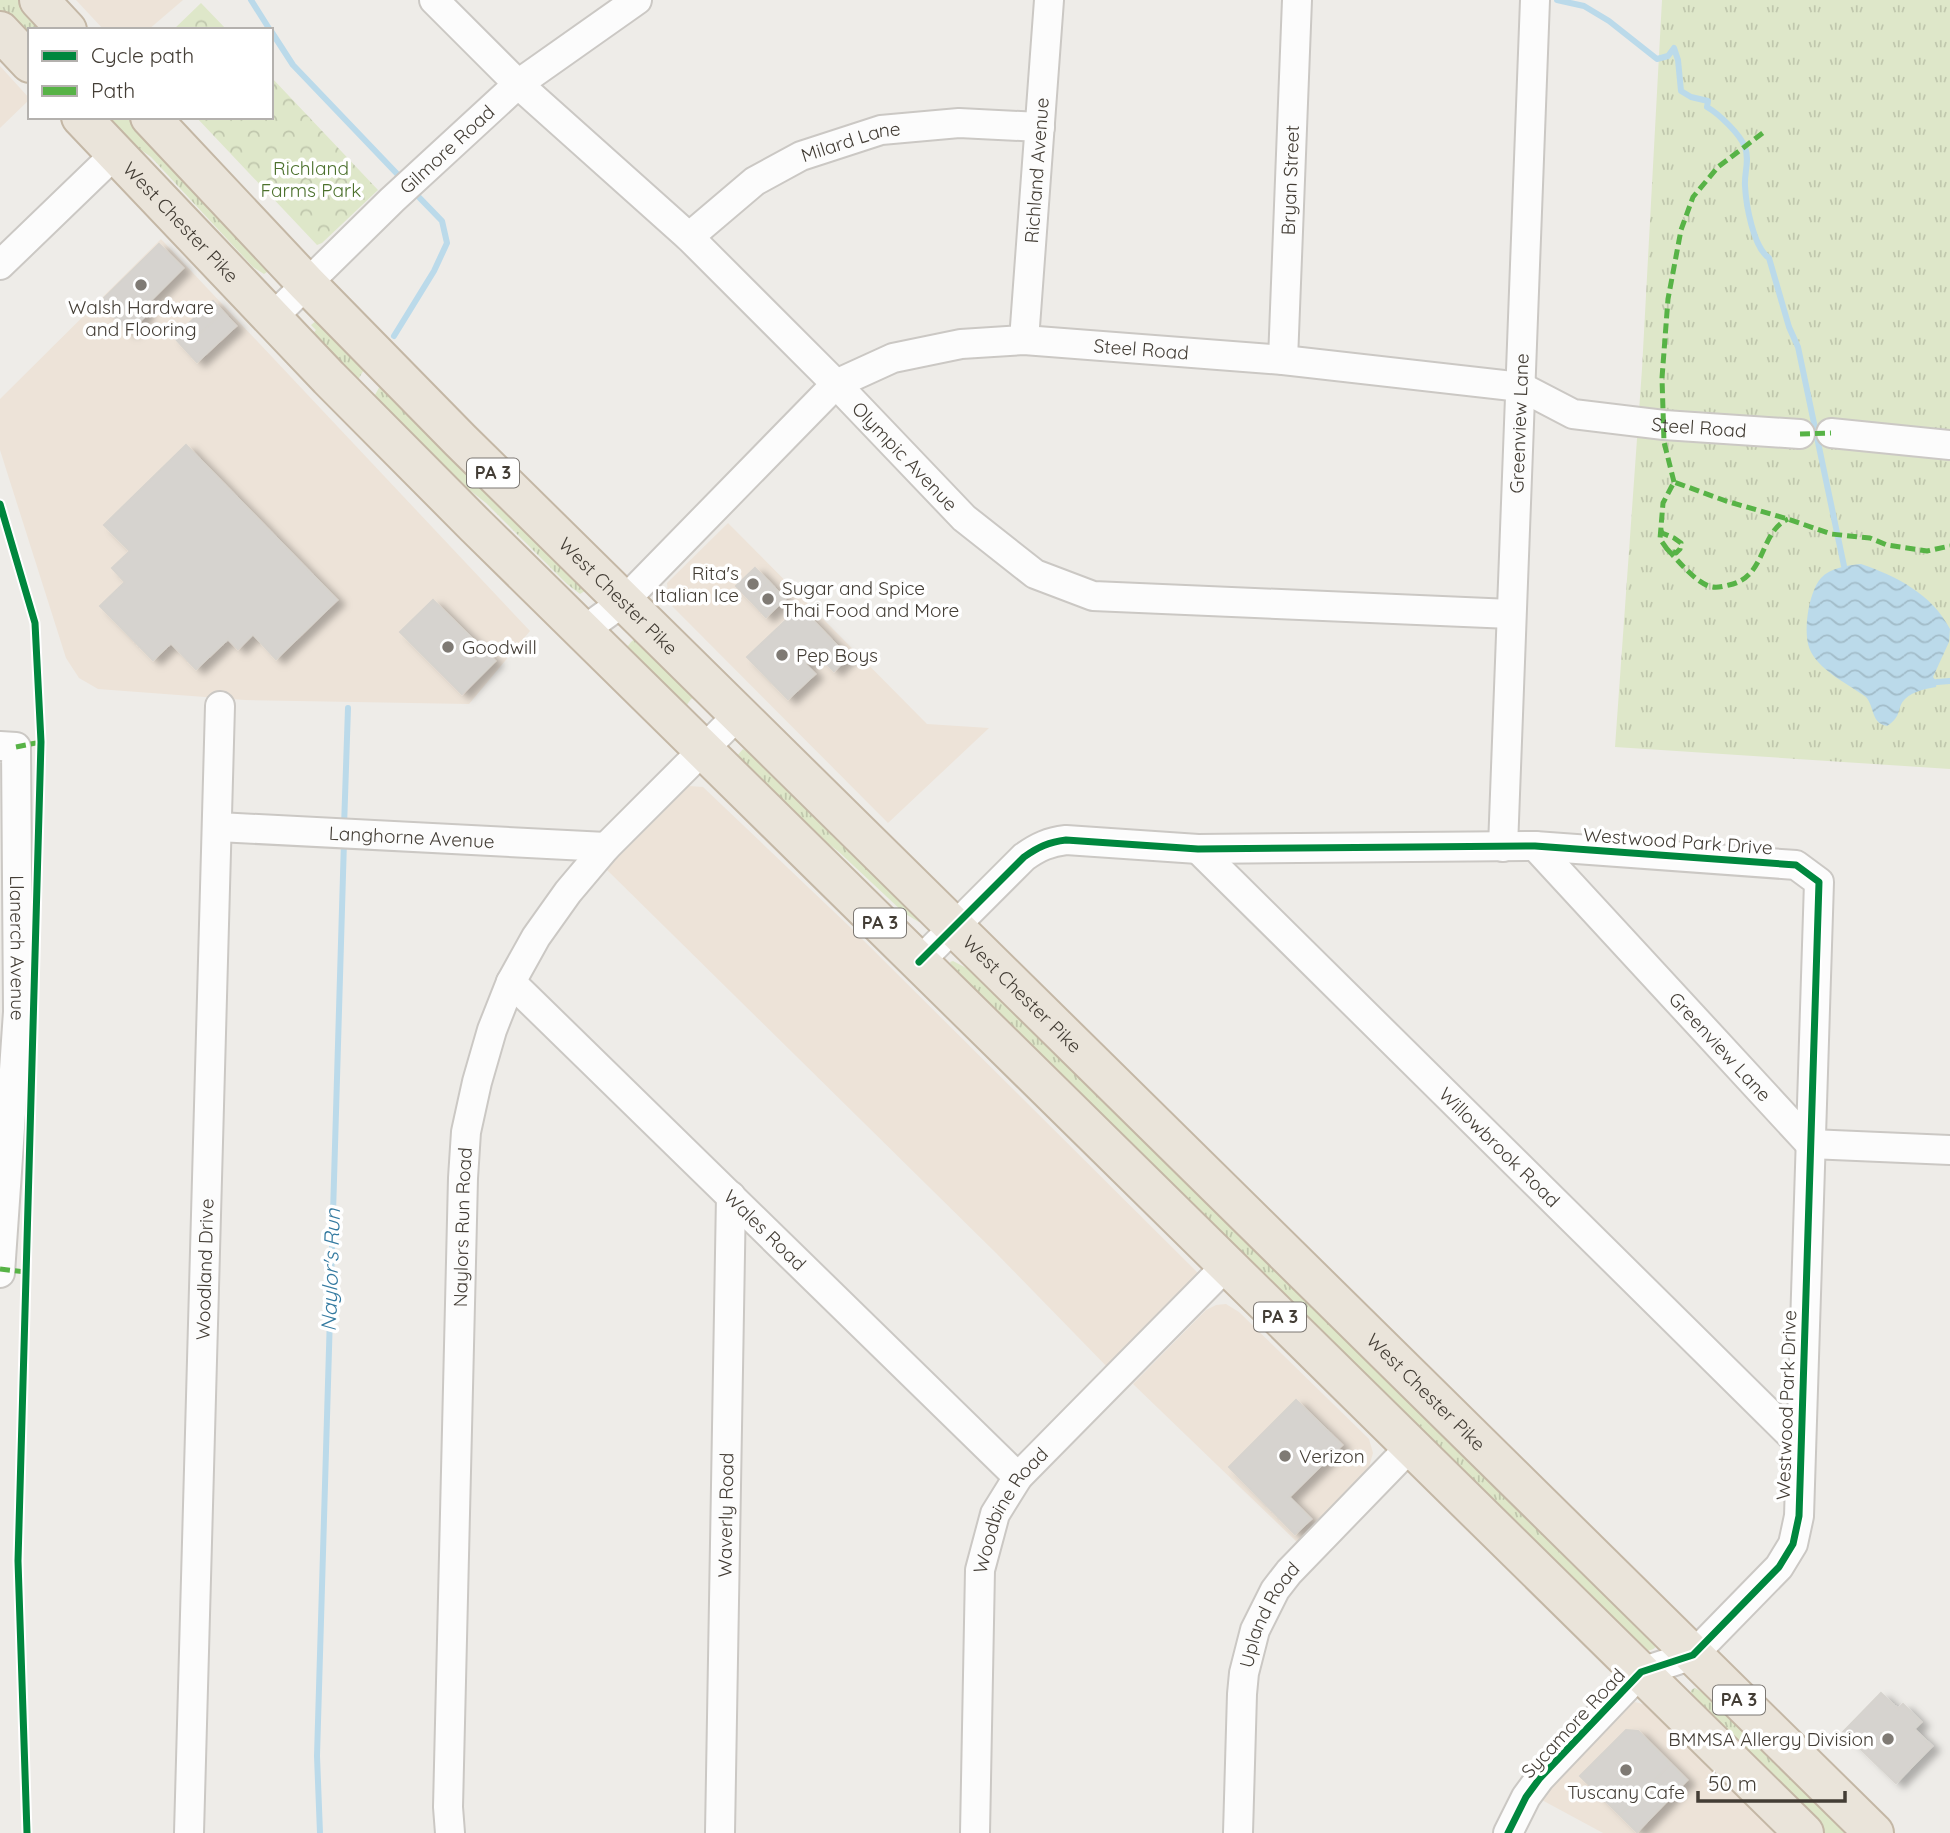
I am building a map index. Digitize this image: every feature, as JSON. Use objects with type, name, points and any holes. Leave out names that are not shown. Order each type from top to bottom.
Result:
[{"type":"highway","points":[[39,0],[65,28]]},
{"type":"highway","points":[[0,31],[28,61]]},
{"type":"highway","name":"West Chester Pike","points":[[83,119],[272,318],[465,515],[1804,1833]]},
{"type":"highway","name":"West Chester Pike","points":[[152,119],[306,283],[460,440],[1874,1833]]},
{"type":"street","name":"Olympic Avenue","points":[[434,0],[518,84],[690,237],[964,518],[1035,574],[1093,596],[1511,614]]},
{"type":"street","name":"Gilmore Road","points":[[272,318],[392,200],[518,84],[637,0]]},
{"type":"street","name":"Richland Avenue","points":[[1024,340],[1049,0]]},
{"type":"street","name":"Bryan Street","points":[[1283,360],[1297,0]]},
{"type":"street","name":"Greenview Lane","points":[[1503,846],[1534,10]]},
{"type":"street","name":"Milard Lane","points":[[690,237],[755,181],[801,156],[881,130],[959,123],[1040,127]]},
{"type":"street","points":[[0,265],[116,153]]},
{"type":"street","name":"Steel Road","points":[[583,631],[623,601],[836,384],[893,358],[961,344],[1024,340],[1283,360],[1521,387],[1573,415],[1664,425],[1800,434]]},
{"type":"street","points":[[1831,433],[1950,445]]},
{"type":"street","name":"Woodland Drive","points":[[190,1833],[220,706]]},
{"type":"street","name":"Naylors Run Road","points":[[450,1833],[448,1807],[463,1178],[466,1132],[477,1082],[488,1043],[511,982],[536,937],[568,892],[606,847],[738,715]]},
{"type":"street","name":"Llanerch Avenue","points":[[0,1271],[9,1011],[8,747]]},
{"type":"street","name":"Langhorne Avenue","points":[[218,828],[606,847]]},
{"type":"street","name":"Westwood Park Drive","points":[[919,961],[1024,857],[1051,842],[1066,840],[1198,849],[1535,846],[1796,865],[1819,882],[1799,1516],[1793,1544],[1770,1577],[1693,1655],[1641,1672]]},
{"type":"street","name":"Greenview Lane","points":[[1535,846],[1810,1144]]},
{"type":"street","name":"Willowbrook Road","points":[[1198,849],[1801,1445]]},
{"type":"street","name":"Wales Road","points":[[511,982],[1018,1477]]},
{"type":"street","points":[[1810,1144],[1950,1150]]},
{"type":"street","name":"Waverly Road","points":[[720,1833],[731,1196]]},
{"type":"street","name":"Woodbine Road","points":[[975,1833],[981,1570],[995,1514],[1018,1477],[1227,1265]]},
{"type":"street","name":"Upland Road","points":[[1238,1833],[1242,1695],[1255,1630],[1275,1590],[1289,1572],[1411,1446]]},
{"type":"street","name":"Sycamore Road","points":[[1508,1833],[1526,1797],[1540,1777],[1641,1672]]},
{"type":"shaded area","points":[[76,0],[183,0],[150,28],[102,28]]},
{"type":"shaded area","points":[[0,66],[28,97],[28,101],[0,128]]},
{"type":"shaded area","points":[[161,239],[530,631],[469,704],[245,700],[98,689],[79,678],[66,658],[0,450],[0,399]]},
{"type":"shaded area","points":[[728,523],[927,724],[989,728],[888,823],[669,603],[667,583]]},
{"type":"shaded area","points":[[689,786],[703,787],[851,928],[1199,1274],[1113,1373],[996,1253],[606,869]]},
{"type":"shaded area","points":[[1226,1304],[1239,1312],[1369,1439],[1373,1453],[1367,1474],[1299,1544],[1133,1384],[1206,1310]]},
{"type":"shaded area","points":[[1635,1702],[1656,1711],[1780,1833],[1603,1833],[1540,1799],[1620,1707]]},
{"type":"green space","points":[[0,0],[27,0],[53,28],[28,28],[28,40],[0,11]]},
{"type":"green space","points":[[1662,0],[1950,0],[1950,769],[1615,747],[1642,369]]},
{"type":"green space","points":[[201,3],[225,28],[175,28]]},
{"type":"green space","name":"Richland Farms Park","points":[[273,79],[378,190],[317,245],[198,119],[273,119]]},
{"type":"green space","points":[[103,119],[139,119],[270,270],[264,274],[253,267],[151,157],[115,132]]},
{"type":"green space","points":[[316,321],[369,361],[355,385],[309,338],[316,330],[311,325]]},
{"type":"green space","points":[[385,377],[588,589],[580,594],[567,584],[486,503],[434,462],[371,402]]},
{"type":"green space","points":[[643,632],[704,693],[691,699],[684,709],[624,651]]},
{"type":"green space","points":[[743,749],[760,760],[924,920],[919,922],[904,913],[839,852],[799,821],[736,757]]},
{"type":"green space","points":[[950,962],[976,973],[1660,1640],[1655,1647],[1642,1651],[955,975]]},
{"type":"green space","points":[[1695,1688],[1712,1698],[1862,1833],[1824,1833],[1703,1713],[1691,1695],[1691,1690]]},
{"type":"water","points":[[1861,564],[1887,574],[1923,596],[1950,629],[1949,642],[1933,677],[1937,682],[1936,687],[1908,696],[1902,702],[1895,719],[1887,726],[1878,722],[1866,697],[1822,666],[1808,645],[1808,614],[1816,585],[1834,569]]},
{"type":"building","name":"Walsh Hardware and Flooring","points":[[159,244],[183,268],[145,306],[144,317],[129,332],[100,302]]},
{"type":"building","points":[[213,301],[223,312],[184,348],[174,337]]},
{"type":"building","points":[[223,312],[236,326],[197,362],[184,348]]},
{"type":"building","points":[[186,445],[337,600],[276,659],[253,634],[238,649],[228,639],[196,669],[171,643],[153,660],[100,606],[125,582],[112,568],[130,551],[104,525]]},
{"type":"building","name":"Rita's Italian Ice","points":[[755,568],[769,582],[750,600],[736,586]]},
{"type":"building","name":"Sugar and Spice Thai Food and More","points":[[769,582],[785,599],[766,617],[750,600]]},
{"type":"building","name":"Goodwill","points":[[433,600],[495,661],[462,694],[400,632]]},
{"type":"building","name":"Pep Boys","points":[[800,607],[848,657],[834,671],[816,653],[805,664],[815,674],[788,699],[747,657]]},
{"type":"building","name":"Verizon","points":[[1296,1400],[1342,1445],[1289,1497],[1311,1519],[1295,1534],[1229,1467]]},
{"type":"building","name":"BMMSA Allergy Division","points":[[1881,1693],[1898,1709],[1903,1704],[1921,1722],[1914,1729],[1932,1746],[1896,1783],[1843,1732]]},
{"type":"building","name":"Tuscany Cafe","points":[[1626,1730],[1638,1731],[1671,1764],[1620,1815],[1580,1776]]},
{"type":"building","points":[[1671,1764],[1687,1780],[1637,1832],[1620,1815]]},
{"type":"waterway","name":"Naylor's Run","points":[[251,0],[269,28]]},
{"type":"waterway","points":[[1557,0],[1584,6],[1609,21],[1657,59],[1668,56],[1674,48],[1681,91],[1691,97],[1708,101],[1707,107],[1729,125],[1745,147],[1745,186],[1751,225],[1759,245],[1769,258],[1789,327],[1798,347],[1844,566]]},
{"type":"waterway","name":"Naylor's Run","points":[[273,34],[293,65],[402,179]]},
{"type":"waterway","name":"Naylor's Run","points":[[394,336],[434,271],[447,243],[442,221],[412,190]]},
{"type":"waterway","points":[[1937,682],[1950,681]]},
{"type":"waterway","name":"Naylor's Run","points":[[344,827],[348,708]]},
{"type":"waterway","name":"Naylor's Run","points":[[320,1833],[317,1756],[344,841]]},
{"type":"marked path","points":[[1674,482],[1664,442],[1662,378],[1668,299],[1681,230],[1693,197],[1718,167],[1764,132]]},
{"type":"marked path","points":[[1800,434],[1831,433]]},
{"type":"marked path","points":[[1661,530],[1681,543],[1676,553],[1667,549],[1660,539],[1663,503],[1674,482],[1831,534],[1870,538],[1887,545],[1927,551],[1950,546]]},
{"type":"marked path","points":[[1667,549],[1701,582],[1715,587],[1729,585],[1750,573],[1772,534],[1788,519]]},
{"type":"marked path","points":[[16,747],[41,742]]},
{"type":"marked path","points":[[0,1269],[26,1272]]},
{"type":"cycle path","points":[[0,504],[35,623],[41,742],[18,1561],[27,1833]]},
{"type":"cycle path","points":[[919,962],[1024,857],[1034,850],[1066,840],[1198,849],[1535,846],[1796,865],[1819,882],[1799,1516],[1793,1544],[1779,1567],[1693,1655],[1641,1672],[1540,1778],[1526,1797],[1508,1833]]},
{"type":"place","name":"Walsh Hardware and Flooring","points":[[141,285]]},
{"type":"place","name":"Rita's Italian Ice","points":[[753,584]]},
{"type":"place","name":"Sugar and Spice Thai Food and More","points":[[768,599]]},
{"type":"place","name":"Goodwill","points":[[448,647]]},
{"type":"place","name":"Pep Boys","points":[[782,655]]},
{"type":"place","name":"Verizon","points":[[1285,1456]]},
{"type":"place","name":"BMMSA Allergy Division","points":[[1888,1739]]},
{"type":"place","name":"Tuscany Cafe","points":[[1626,1770]]}]
